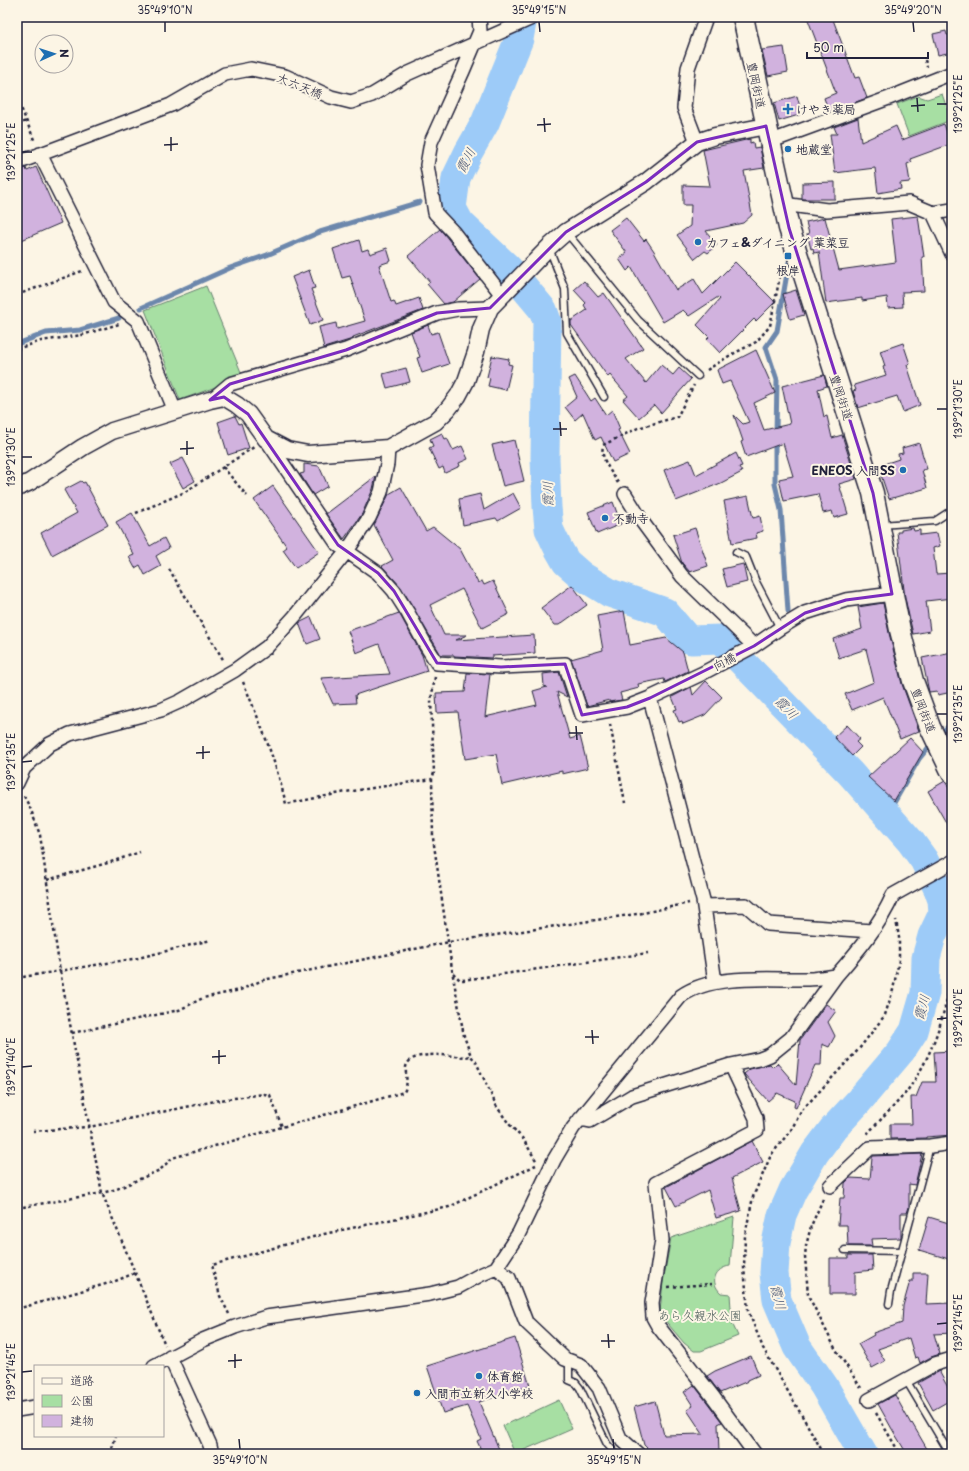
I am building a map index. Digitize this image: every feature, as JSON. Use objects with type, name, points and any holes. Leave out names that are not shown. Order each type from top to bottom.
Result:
[{"type":"main road","name":"豊岡街道","points":[[743,17],[789,228],[873,493],[892,594],[913,681],[930,727],[951,769]]},
{"type":"street","points":[[479,17],[480,31],[477,44],[431,142],[427,165],[435,213],[453,232],[504,293]]},
{"type":"street","name":"大六天橋","points":[[17,163],[171,105],[225,74],[251,69],[285,76],[331,97],[351,102],[372,95],[408,74],[534,17]]},
{"type":"street","points":[[697,142],[684,108],[688,68],[706,17]]},
{"type":"street","points":[[266,439],[287,450],[308,454],[388,448],[435,422],[448,409],[458,396],[466,381],[476,352],[481,329],[490,308],[545,252],[566,232],[646,182],[697,142],[715,136],[768,134],[881,101],[952,73]]},
{"type":"street","points":[[40,154],[114,302],[138,321],[175,411]]},
{"type":"street","points":[[783,204],[827,210],[909,203],[933,213],[952,210]]},
{"type":"street","points":[[933,213],[952,254]]},
{"type":"street","points":[[210,400],[230,384],[346,350],[437,313],[490,308]]},
{"type":"street","points":[[17,488],[30,482],[83,447],[112,431],[210,400],[224,398],[237,405],[248,414],[338,545],[378,572],[394,591],[437,663]]},
{"type":"street","points":[[17,783],[24,768],[50,744],[70,734],[161,710],[181,701],[236,670],[267,647],[295,616],[347,552],[369,518],[381,492],[387,464],[388,448]]},
{"type":"street","points":[[625,494],[643,523],[682,576],[750,648]]},
{"type":"street","name":"向橋","points":[[437,663],[501,667],[565,664],[582,715],[627,707],[650,698],[701,674],[750,648],[805,613],[846,600],[892,594]]},
{"type":"street","points":[[650,698],[703,903],[715,982]]},
{"type":"street","points":[[580,1120],[590,1121],[632,1096],[731,1065],[760,1059],[770,1055],[782,1047],[791,1038],[836,976],[853,957],[872,931],[890,903],[893,895],[948,864]]},
{"type":"street","points":[[703,903],[746,905],[768,924],[872,931]]},
{"type":"street","points":[[156,1365],[204,1340],[235,1327],[266,1317],[430,1294],[458,1287],[496,1268],[519,1233],[554,1160],[573,1128],[681,996],[690,990],[715,982],[752,979],[810,979],[836,976]]},
{"type":"street","points":[[731,1065],[756,1118],[757,1130],[656,1183],[662,1240],[652,1303],[653,1317],[658,1326],[755,1454]]},
{"type":"street","points":[[830,1186],[870,1148],[930,1146],[952,1143]]},
{"type":"street","points":[[496,1268],[509,1278],[526,1322],[565,1359],[581,1365],[599,1388],[620,1438],[638,1454]]},
{"type":"street","points":[[170,1357],[210,1445],[212,1454]]},
{"type":"street","points":[[869,1400],[935,1364],[952,1360]]},
{"type":"street","points":[[17,1410],[34,1407]]},
{"type":"lane","points":[[566,232],[638,320],[698,376]]},
{"type":"lane","points":[[545,252],[565,288],[567,332],[604,397]]},
{"type":"lane","points":[[880,526],[935,521],[952,510]]},
{"type":"lane","points":[[736,552],[746,557],[756,582],[780,628]]},
{"type":"lane","points":[[890,1304],[891,1291],[930,1146]]},
{"type":"lane","points":[[845,1250],[902,1252]]},
{"type":"lane","points":[[569,1361],[569,1380],[576,1383],[580,1388],[607,1444],[616,1454]]},
{"type":"lane","points":[[906,1380],[950,1454]]},
{"type":"path","points":[[17,98],[40,154]]},
{"type":"path","points":[[17,124],[27,121]]},
{"type":"path","points":[[17,295],[96,266]]},
{"type":"path","points":[[17,349],[41,341],[82,335],[117,325],[134,318]]},
{"type":"path","points":[[136,513],[185,492],[266,439]]},
{"type":"path","points":[[223,467],[247,496]]},
{"type":"path","points":[[169,569],[222,659],[236,670],[259,722],[280,780],[286,804],[346,792],[432,779]]},
{"type":"path","points":[[235,1327],[220,1296],[212,1265],[324,1234],[449,1207],[538,1164],[523,1139],[509,1124],[497,1107],[476,1062],[471,1056],[464,1036],[433,838],[432,779],[434,773],[431,700],[437,663]]},
{"type":"path","points":[[608,710],[625,803]]},
{"type":"path","points":[[17,783],[32,810],[40,835],[60,971],[102,1193],[170,1357]]},
{"type":"path","points":[[47,880],[111,862],[140,852]]},
{"type":"path","points":[[72,1033],[179,1010],[203,998],[240,990],[263,980],[449,942],[703,903]]},
{"type":"path","points":[[824,1454],[763,1348],[748,1310],[744,1268],[745,1235],[755,1192],[771,1155],[791,1130],[802,1110],[859,1049],[885,1015],[894,990],[899,960],[898,930],[890,903]]},
{"type":"path","points":[[17,978],[138,958],[211,940]]},
{"type":"path","points":[[453,972],[460,980],[463,980],[648,953]]},
{"type":"path","points":[[864,1137],[906,1092],[916,1078],[938,1032],[946,1005],[952,976]]},
{"type":"path","points":[[17,1208],[117,1189],[160,1170],[172,1158],[404,1092],[407,1087],[406,1066],[409,1061],[416,1057],[428,1055],[471,1056]]},
{"type":"path","points":[[33,1131],[89,1127],[220,1100],[264,1094],[270,1095],[282,1127]]},
{"type":"path","points":[[830,1186],[819,1205],[811,1226],[806,1246],[805,1256],[808,1295],[835,1348],[869,1400],[900,1454]]},
{"type":"path","points":[[17,1309],[113,1282],[135,1273]]},
{"type":"path","points":[[654,1288],[712,1284]]},
{"type":"path","points":[[110,1454],[116,1437]]},
{"type":"highlighted area","points":[[766,126],[789,228],[873,493],[892,594],[846,600],[805,613],[754,646],[650,698],[627,707],[582,715],[565,664],[501,667],[437,663],[394,591],[378,573],[338,545],[248,414],[224,397],[210,400],[230,384],[346,350],[437,313],[490,308],[566,232],[646,182],[697,142]]},
{"type":"green space","points":[[942,94],[951,120],[909,136],[897,104],[918,96],[927,99]]},
{"type":"green space","points":[[206,286],[243,377],[180,400],[145,310]]},
{"type":"green space","name":"あら久親水公園","points":[[734,1217],[730,1266],[725,1267],[717,1273],[715,1276],[715,1284],[721,1293],[730,1294],[732,1323],[738,1336],[701,1351],[694,1351],[684,1343],[663,1318],[660,1312],[663,1282],[671,1238]]},
{"type":"green space","points":[[559,1400],[572,1429],[515,1454],[503,1426]]},
{"type":"building","points":[[807,17],[832,17],[855,78],[859,77],[867,98],[829,112],[824,98],[836,93]]},
{"type":"building","points":[[946,31],[947,35],[952,34],[952,52],[938,55],[933,34]]},
{"type":"building","points":[[784,47],[788,72],[768,76],[762,50]]},
{"type":"building","name":"けやき薬局","points":[[797,96],[802,114],[779,121],[774,103]]},
{"type":"building","points":[[858,118],[861,142],[896,126],[902,140],[944,124],[951,144],[910,159],[912,162],[907,164],[910,182],[900,183],[901,189],[878,193],[875,168],[835,173],[830,134],[837,134],[834,127]]},
{"type":"building","points":[[750,139],[750,143],[753,142],[754,148],[760,147],[764,168],[744,171],[752,215],[743,223],[706,231],[717,245],[708,253],[705,251],[695,259],[677,235],[690,226],[691,205],[683,205],[683,185],[710,186],[703,150]]},
{"type":"building","points":[[36,167],[61,223],[17,242],[17,171],[26,168],[27,171]]},
{"type":"building","points":[[835,182],[835,199],[802,199],[802,183]]},
{"type":"building","points":[[918,216],[924,257],[922,257],[924,291],[902,292],[903,307],[888,308],[887,297],[862,301],[862,298],[826,303],[819,252],[814,253],[813,248],[811,249],[807,234],[809,234],[806,222],[825,218],[839,270],[896,262],[891,219]]},
{"type":"building","points":[[626,218],[644,241],[646,239],[676,290],[694,279],[703,294],[735,262],[775,302],[756,321],[754,319],[720,353],[707,339],[709,337],[697,325],[720,299],[718,297],[689,316],[683,310],[663,322],[631,267],[627,271],[619,259],[627,253],[610,230]]},
{"type":"building","points":[[440,229],[480,279],[453,302],[444,304],[427,284],[430,282],[408,256]]},
{"type":"building","points":[[359,240],[362,251],[368,249],[370,254],[387,248],[391,261],[379,265],[391,302],[394,301],[396,306],[419,298],[423,310],[353,337],[353,339],[324,348],[319,327],[336,323],[337,329],[365,321],[350,276],[342,278],[333,249]]},
{"type":"building","points":[[309,270],[315,288],[311,289],[323,320],[310,325],[292,277]]},
{"type":"building","points":[[584,281],[598,297],[604,293],[643,348],[626,359],[646,383],[661,365],[673,375],[679,368],[691,379],[661,413],[654,405],[639,418],[623,400],[628,396],[610,375],[608,377],[571,325],[571,321],[587,310],[584,305],[586,303],[574,290]]},
{"type":"building","points":[[796,290],[804,315],[790,319],[783,294]]},
{"type":"building","points":[[428,325],[431,334],[438,332],[449,364],[422,373],[417,358],[420,357],[411,332]]},
{"type":"building","points":[[903,343],[910,364],[907,365],[920,405],[903,412],[897,396],[858,408],[853,391],[856,390],[854,385],[886,375],[883,367],[885,366],[880,351]]},
{"type":"building","points":[[756,350],[775,393],[754,403],[764,430],[790,424],[782,386],[824,375],[827,386],[818,389],[824,417],[827,416],[832,438],[842,435],[856,479],[839,484],[848,514],[834,518],[832,511],[823,513],[818,494],[784,501],[779,479],[793,476],[783,443],[746,457],[741,442],[743,441],[734,415],[743,424],[749,422],[730,381],[722,384],[717,370]]},
{"type":"building","points":[[492,356],[509,359],[508,364],[512,365],[506,390],[488,386],[490,378],[487,377]]},
{"type":"building","points":[[406,368],[410,382],[387,388],[383,374]]},
{"type":"building","points":[[575,376],[591,401],[595,398],[606,415],[612,410],[620,429],[618,430],[630,454],[613,462],[601,437],[595,440],[583,413],[575,420],[565,407],[577,397],[569,379]]},
{"type":"building","points":[[235,416],[239,424],[241,423],[249,448],[228,455],[218,422]]},
{"type":"building","points":[[442,433],[445,439],[447,438],[453,450],[462,446],[468,459],[459,463],[460,466],[445,473],[443,467],[439,469],[429,448],[433,446],[430,439]]},
{"type":"building","points":[[514,440],[524,481],[503,486],[492,445]]},
{"type":"building","points":[[919,443],[927,469],[922,470],[927,488],[889,499],[878,466],[899,459],[898,454],[903,453],[902,448]]},
{"type":"building","points":[[736,453],[742,466],[739,467],[742,472],[721,483],[676,501],[664,470],[690,460],[696,475]]},
{"type":"building","points":[[183,458],[195,481],[183,488],[170,464]]},
{"type":"building","points":[[304,464],[319,466],[328,486],[313,495],[300,474],[304,473]]},
{"type":"building","points":[[376,476],[373,489],[362,514],[344,539],[326,514]]},
{"type":"building","points":[[81,481],[83,483],[85,482],[108,525],[52,555],[41,533],[77,513],[64,490]]},
{"type":"building","points":[[273,486],[319,552],[296,568],[283,550],[287,547],[254,500]]},
{"type":"building","points":[[401,487],[426,531],[433,527],[460,549],[478,583],[482,581],[484,585],[493,581],[509,614],[482,628],[462,589],[430,605],[444,635],[467,635],[456,640],[534,635],[535,653],[492,656],[492,658],[441,655],[401,587],[382,566],[393,560],[374,525],[389,494]]},
{"type":"building","points":[[513,493],[521,508],[498,521],[496,518],[463,525],[459,499],[480,494],[484,510]]},
{"type":"building","points":[[748,496],[753,518],[760,516],[763,531],[756,533],[757,538],[732,543],[724,501]]},
{"type":"building","points":[[613,502],[621,524],[597,534],[588,512]]},
{"type":"building","points":[[132,513],[150,546],[164,538],[169,548],[156,556],[161,566],[145,575],[140,565],[135,568],[129,557],[134,555],[116,522]]},
{"type":"building","points":[[695,528],[708,566],[690,572],[682,563],[673,535]]},
{"type":"building","points":[[913,528],[914,531],[920,530],[920,535],[937,533],[940,546],[933,548],[936,574],[951,573],[952,598],[926,601],[930,631],[913,634],[905,598],[897,532]]},
{"type":"building","points":[[743,564],[747,582],[727,587],[722,569]]},
{"type":"building","points":[[572,585],[587,605],[559,625],[554,625],[541,608]]},
{"type":"building","points":[[883,603],[902,684],[919,731],[900,739],[883,697],[852,710],[845,694],[874,682],[866,649],[839,658],[833,639],[862,629],[858,607]]},
{"type":"building","points":[[624,611],[630,645],[666,638],[683,652],[688,671],[665,682],[664,679],[638,684],[639,688],[620,693],[622,700],[609,702],[609,700],[587,706],[571,659],[603,650],[597,616]]},
{"type":"building","points":[[399,613],[422,655],[427,671],[355,695],[356,703],[333,704],[321,678],[390,674],[379,644],[356,653],[348,631]]},
{"type":"building","points":[[311,617],[320,639],[307,644],[299,623]]},
{"type":"building","points":[[952,652],[952,692],[938,695],[937,691],[929,692],[922,658]]},
{"type":"building","points":[[559,672],[567,697],[557,692],[570,739],[580,736],[588,768],[562,774],[562,771],[502,785],[496,754],[465,759],[458,712],[437,713],[436,693],[465,692],[467,673],[490,674],[485,717],[537,705],[533,691],[547,687],[544,686],[543,674]]},
{"type":"building","points":[[706,681],[722,697],[705,715],[683,724],[682,721],[679,722],[674,710],[677,709],[672,697],[691,687],[693,695]]},
{"type":"building","points":[[847,725],[860,739],[856,742],[861,747],[852,756],[834,737]]},
{"type":"building","points":[[910,738],[923,752],[894,801],[868,777]]},
{"type":"building","points":[[945,781],[952,794],[952,833],[928,791]]},
{"type":"building","points":[[826,1004],[836,1011],[828,1022],[835,1036],[829,1047],[822,1044],[821,1065],[815,1065],[796,1108],[794,1107],[795,1101],[777,1093],[768,1101],[744,1074],[750,1069],[770,1064],[773,1067],[777,1063],[796,1085],[800,1040]]},
{"type":"building","points":[[952,1051],[952,1135],[926,1138],[890,1139],[890,1124],[912,1124],[911,1097],[916,1097],[922,1082],[936,1082],[934,1052]]},
{"type":"building","points":[[752,1141],[763,1162],[732,1178],[741,1211],[716,1218],[708,1190],[676,1206],[666,1187]]},
{"type":"building","points":[[922,1154],[915,1185],[909,1184],[909,1207],[907,1213],[901,1213],[901,1238],[871,1239],[872,1246],[848,1246],[847,1225],[838,1225],[840,1198],[844,1198],[845,1183],[850,1178],[870,1179],[873,1156]]},
{"type":"building","points":[[929,1217],[952,1224],[952,1260],[919,1250]]},
{"type":"building","points":[[848,1255],[872,1255],[873,1270],[855,1272],[855,1294],[830,1294],[830,1258],[848,1258]]},
{"type":"building","points":[[913,1273],[928,1273],[926,1304],[952,1303],[952,1333],[934,1334],[940,1354],[920,1363],[918,1357],[915,1358],[909,1338],[878,1349],[885,1361],[872,1368],[858,1344],[874,1335],[873,1333],[902,1323],[903,1306],[910,1281],[913,1281]]},
{"type":"building","name":"体育館","points":[[515,1338],[530,1386],[479,1402],[501,1454],[483,1454],[477,1441],[481,1439],[467,1406],[443,1413],[427,1366]]},
{"type":"building","points":[[751,1356],[759,1375],[748,1381],[720,1393],[707,1376],[715,1371]]},
{"type":"building","points":[[939,1371],[952,1395],[952,1399],[933,1410],[918,1383]]},
{"type":"building","points":[[694,1385],[722,1422],[718,1424],[719,1454],[653,1454],[644,1445],[634,1407],[655,1401],[664,1435],[703,1434],[687,1410],[693,1406],[684,1392]]},
{"type":"building","points":[[895,1395],[930,1454],[907,1454],[892,1429],[878,1404]]},
{"type":"waterway","name":"霞川","points":[[523,17],[519,39],[485,123],[456,178],[452,208],[460,223],[508,268],[543,310],[547,321],[545,458],[547,507],[549,529],[558,548],[566,562],[582,576],[610,593],[665,612],[686,637],[691,640],[720,639],[850,773],[911,842],[924,860],[942,900],[943,913],[932,936],[926,958],[925,993],[914,1031],[901,1051],[833,1129],[815,1153],[793,1190],[782,1215],[776,1243],[774,1273],[777,1300],[797,1347],[824,1386],[863,1454]]},
{"type":"waterway","name":"霞川","points":[[446,195],[454,192]]},
{"type":"waterway","points":[[141,308],[230,268],[267,255],[320,232],[420,202]]},
{"type":"waterway","points":[[776,433],[777,380],[766,347],[777,331],[789,262]]},
{"type":"waterway","points":[[17,344],[46,333],[80,330],[119,318]]},
{"type":"waterway","points":[[775,441],[775,484],[781,510],[788,611]]},
{"type":"waterway","points":[[938,736],[952,723]]},
{"type":"waterway","points":[[887,815],[919,759],[933,742]]},
{"type":"place","name":"けやき薬局","points":[[788,109]]},
{"type":"place","name":"地蔵堂","points":[[788,149]]},
{"type":"place","name":"カフェ&ダイニング 葉菜豆","points":[[698,242]]},
{"type":"place","name":"根岸","points":[[788,256]]},
{"type":"place","name":"ENEOS 入間SS","points":[[903,470]]},
{"type":"place","name":"不動寺","points":[[605,518]]},
{"type":"place","name":"体育館","points":[[479,1376]]},
{"type":"place","name":"入間市立新久小学校","points":[[417,1393]]}]
